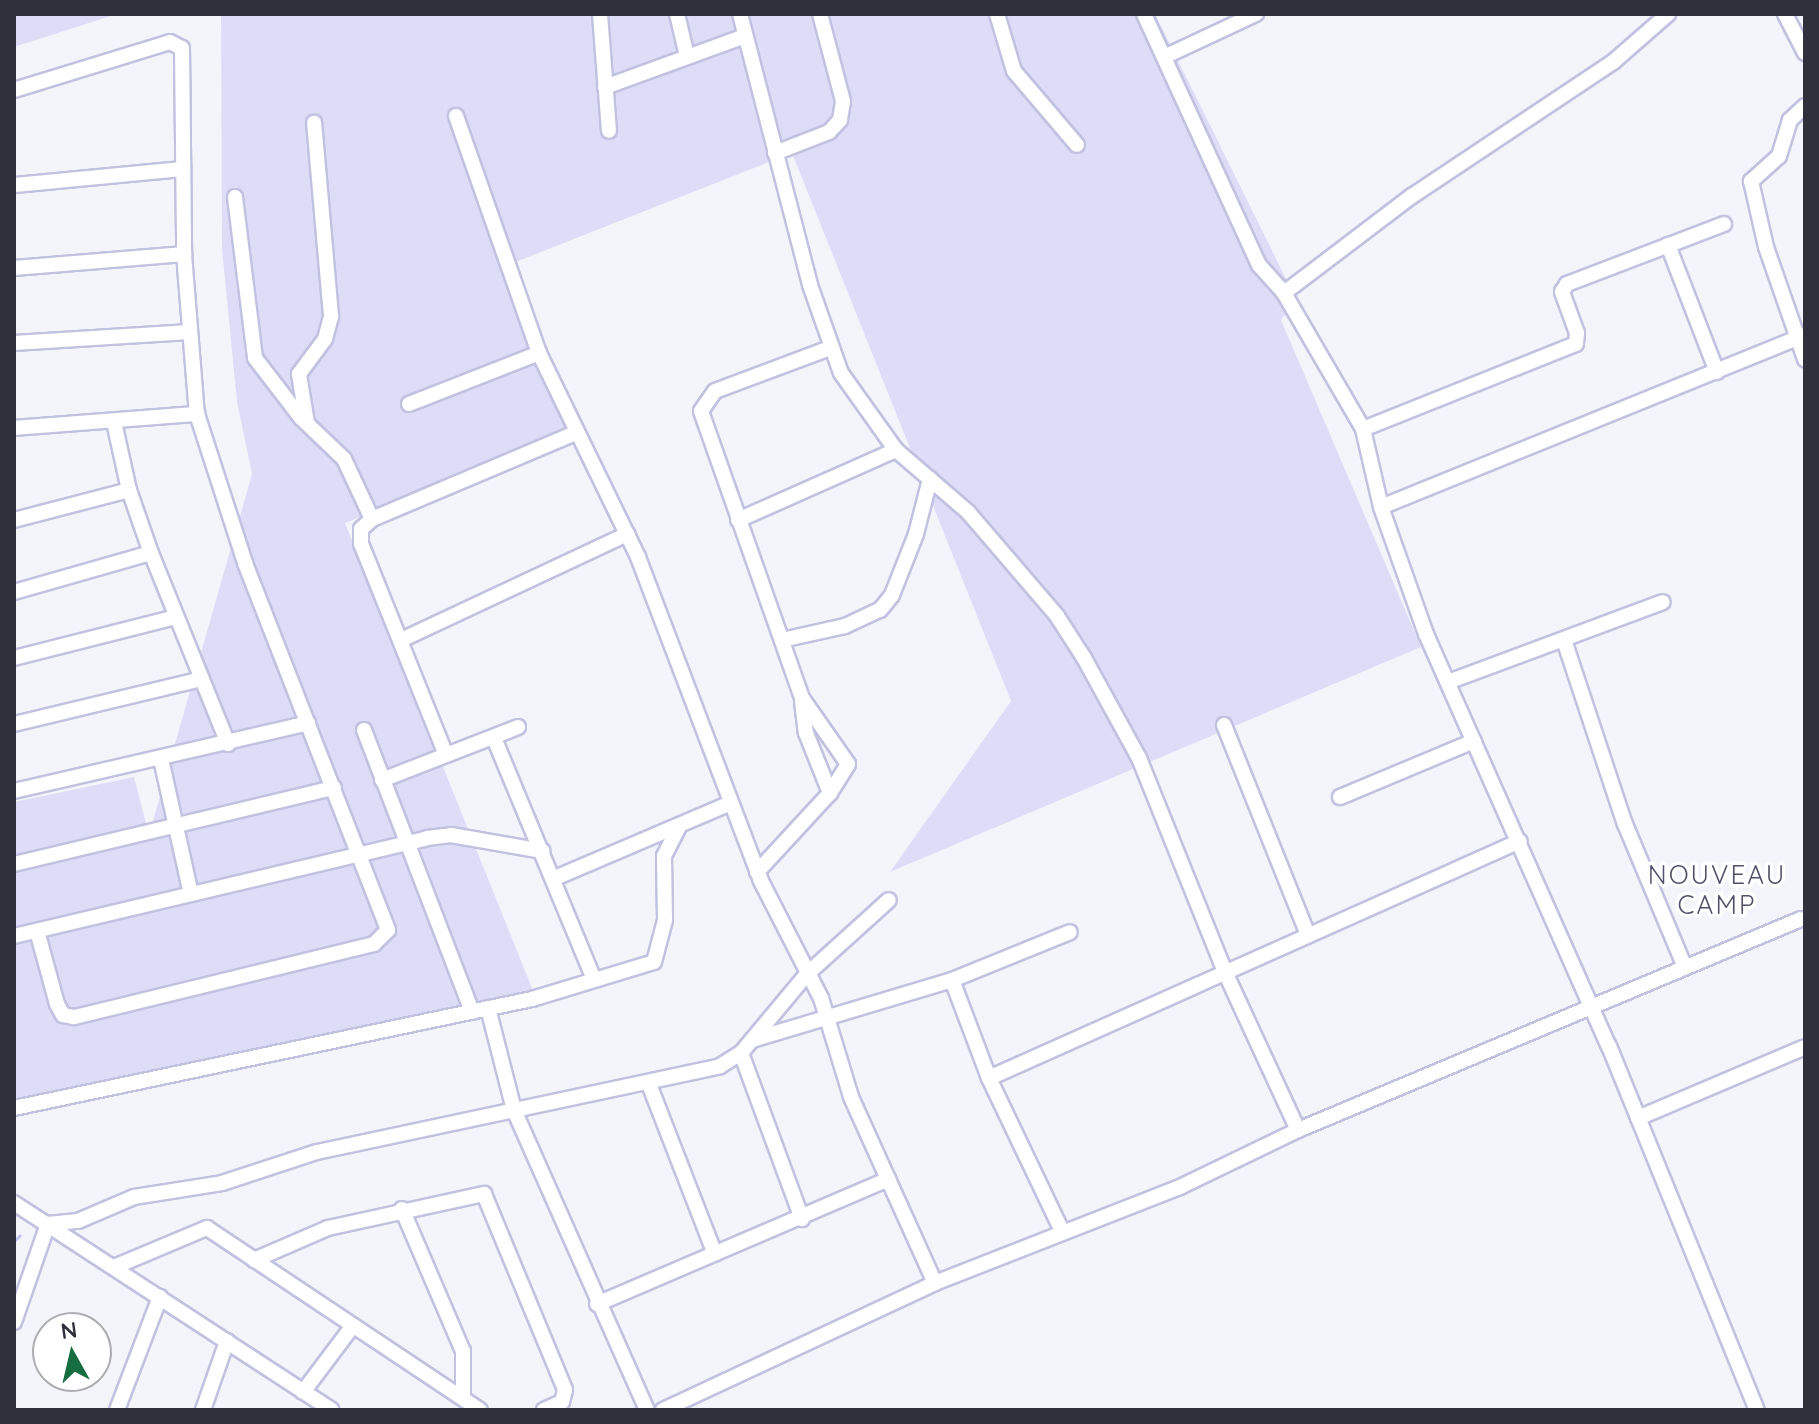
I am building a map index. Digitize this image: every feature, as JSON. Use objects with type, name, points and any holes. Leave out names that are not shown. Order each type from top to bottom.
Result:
[{"type":"street","points":[[600,14],[609,131]]},
{"type":"street","points":[[677,14],[687,56]]},
{"type":"street","points":[[740,14],[775,153],[830,348],[841,373],[896,450],[968,512],[1057,616],[1084,658],[1139,758],[1225,972],[1298,1130]]},
{"type":"street","points":[[775,153],[829,132],[840,120],[843,101],[820,14]]},
{"type":"street","points":[[997,14],[1014,71],[1077,145]]},
{"type":"street","points":[[1144,14],[1259,265],[1284,293],[1363,429],[1381,507],[1448,682],[1592,1006],[1757,1410]]},
{"type":"street","points":[[1164,57],[1256,14]]},
{"type":"street","points":[[1284,293],[1412,196],[1613,62],[1668,14]]},
{"type":"street","points":[[1785,14],[1805,53]]},
{"type":"street","points":[[605,87],[745,36]]},
{"type":"street","points":[[14,90],[177,41],[182,48],[184,254],[197,414],[214,478],[387,919],[384,939],[74,1017],[63,1015],[57,1004],[37,931]]},
{"type":"street","points":[[1805,106],[1790,120],[1779,156],[1751,181],[1801,337],[1805,359]]},
{"type":"street","points":[[456,116],[539,353],[627,534],[757,872],[807,974],[825,1016],[851,1097],[935,1283]]},
{"type":"street","points":[[307,423],[299,374],[325,339],[331,316],[314,123]]},
{"type":"street","points":[[14,185],[183,169]]},
{"type":"street","points":[[235,197],[255,358],[307,423],[354,473],[372,519]]},
{"type":"street","points":[[1363,429],[1576,344],[1562,288],[1724,224]]},
{"type":"street","points":[[1668,245],[1717,372]]},
{"type":"street","points":[[14,268],[184,254]]},
{"type":"street","points":[[14,343],[190,332]]},
{"type":"street","points":[[1381,507],[1801,337]]},
{"type":"street","points":[[830,348],[715,391],[701,411],[802,698],[806,733],[830,793]]},
{"type":"street","points":[[409,404],[539,353]]},
{"type":"street","points":[[14,428],[197,414]]},
{"type":"street","points":[[114,422],[129,490],[151,553],[228,744]]},
{"type":"street","points":[[446,755],[361,544],[361,529],[372,519],[576,433]]},
{"type":"street","points":[[738,520],[896,450]]},
{"type":"street","points":[[782,640],[845,626],[880,610],[892,595],[916,534],[930,479]]},
{"type":"street","points":[[14,520],[129,490]]},
{"type":"street","points":[[401,640],[627,534]]},
{"type":"street","points":[[14,592],[151,553]]},
{"type":"street","points":[[1448,682],[1663,602]]},
{"type":"street","points":[[14,658],[176,617]]},
{"type":"street","points":[[1564,640],[1625,824],[1684,965]]},
{"type":"street","points":[[14,724],[202,679]]},
{"type":"street","points":[[757,872],[830,793],[848,764],[802,698]]},
{"type":"street","points":[[14,791],[228,744],[308,723]]},
{"type":"street","points":[[1224,725],[1307,933]]},
{"type":"street","points":[[382,780],[518,727]]},
{"type":"street","points":[[364,730],[472,1012]]},
{"type":"street","points":[[494,738],[555,878],[594,979]]},
{"type":"street","points":[[1340,797],[1474,741]]},
{"type":"street","points":[[161,759],[191,894]]},
{"type":"street","points":[[14,864],[334,788]]},
{"type":"street","points":[[555,878],[731,803]]},
{"type":"street","points":[[14,1108],[472,1012],[594,979],[659,957],[665,920],[664,856],[680,825]]},
{"type":"street","points":[[14,936],[451,835],[543,851]]},
{"type":"street","points":[[989,1078],[1307,933],[1520,841]]},
{"type":"street","points":[[48,1224],[78,1221],[134,1197],[222,1183],[317,1152],[649,1084],[720,1066],[741,1053],[807,974],[889,900]]},
{"type":"street","points":[[663,1410],[935,1283],[1180,1187],[1298,1130],[1684,965],[1804,922]]},
{"type":"street","points":[[752,1040],[952,980],[1070,932]]},
{"type":"street","points":[[952,980],[989,1078],[1062,1231]]},
{"type":"street","points":[[488,1008],[514,1110],[597,1304],[647,1410]]},
{"type":"street","points":[[1638,1118],[1805,1047]]},
{"type":"street","points":[[741,1053],[802,1219]]},
{"type":"street","points":[[649,1084],[715,1254]]},
{"type":"street","points":[[597,1304],[802,1219],[888,1179]]},
{"type":"street","points":[[254,1260],[328,1228],[402,1209],[476,1194],[489,1200],[565,1390],[562,1402],[544,1410]]},
{"type":"street","points":[[14,1203],[331,1410]]},
{"type":"street","points":[[402,1209],[463,1351],[463,1398]]},
{"type":"street","points":[[14,1322],[48,1224]]},
{"type":"street","points":[[114,1267],[200,1228],[254,1260],[480,1410]]},
{"type":"street","points":[[117,1410],[160,1297]]},
{"type":"street","points":[[303,1392],[352,1327]]},
{"type":"street","points":[[203,1410],[227,1341]]},
{"type":"shaded area","points":[[14,14],[117,14],[14,47]]},
{"type":"shaded area","points":[[221,14],[1155,14],[1296,299],[1281,320],[1421,647],[890,872],[1011,701],[792,153],[508,265],[574,432],[345,523],[538,1003],[14,1117],[14,802],[134,777],[149,835],[252,474],[237,402],[222,249]]},
{"type":"waterway","points":[[14,1241],[20,1235]]},
{"type":"district","name":"NOUVEAU CAMP","points":[[1717,890]]}]
